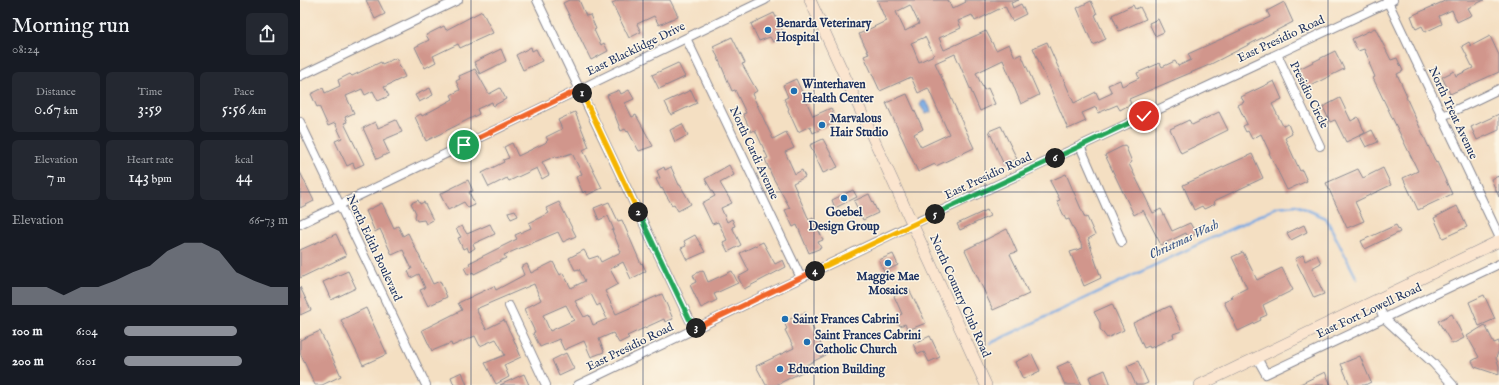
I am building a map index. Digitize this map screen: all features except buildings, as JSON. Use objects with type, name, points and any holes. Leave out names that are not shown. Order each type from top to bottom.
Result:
[{"type":"main road","name":"North Country Club Road","points":[[810,0],[914,224],[986,385]]},
{"type":"main road","name":"East Fort Lowell Road","points":[[1200,385],[1499,242]]},
{"type":"street","points":[[300,76],[458,0]]},
{"type":"street","points":[[537,0],[694,329]]},
{"type":"street","name":"East Blacklidge Drive","points":[[300,224],[765,0]]},
{"type":"street","name":"East Presidio Road","points":[[578,385],[914,224],[1389,1]]},
{"type":"street","name":"North Treat Avenue","points":[[1389,1],[1441,117],[1499,236]]},
{"type":"street","name":"North Cardi Avenue","points":[[686,38],[801,278]]},
{"type":"street","name":"Presidio Circle","points":[[1277,54],[1320,146]]},
{"type":"street","points":[[1441,117],[1499,89]]},
{"type":"street","name":"North Edith Boulevard","points":[[300,122],[426,385]]},
{"type":"street","points":[[1080,146],[1122,242]]},
{"type":"street","name":"East Fort Lowell Road","points":[[1257,358],[1266,374],[1499,264]]},
{"type":"street","points":[[1376,301],[1384,318],[1433,363],[1453,385]]},
{"type":"street","points":[[509,306],[546,385]]},
{"type":"water","points":[[923,100],[930,108],[931,112],[926,114],[920,105]]},
{"type":"waterway","name":"Christmas Wash","points":[[991,343],[1277,207],[1296,205],[1326,218],[1357,279]]},
{"type":"place","name":"Benarda Veterinary Hospital","points":[[768,30]]},
{"type":"place","name":"Winterhaven Health Center","points":[[794,91]]},
{"type":"place","name":"Marvalous Hair Studio","points":[[822,125]]},
{"type":"place","name":"Goebel Design Group","points":[[844,198]]},
{"type":"place","name":"Maggie Mae Mosaics","points":[[888,263]]},
{"type":"place","name":"Saint Frances Cabrini","points":[[785,319]]},
{"type":"place","name":"Saint Frances Cabrini Catholic Church","points":[[807,342]]},
{"type":"place","name":"Education Building","points":[[780,369]]},
{"type":"route","points":[[464,145],[580,89],[694,329],[1144,116]]}]
